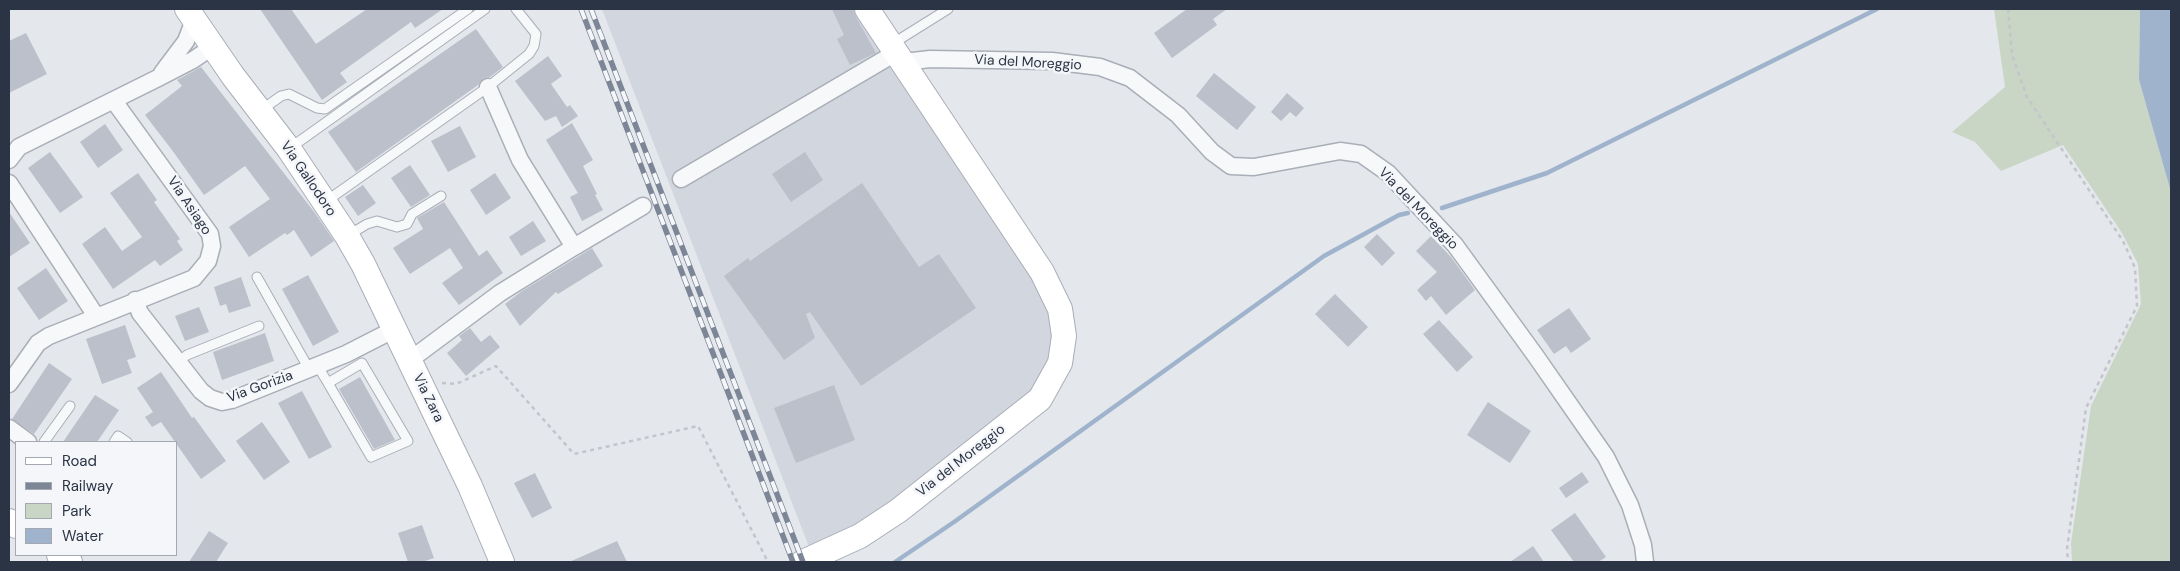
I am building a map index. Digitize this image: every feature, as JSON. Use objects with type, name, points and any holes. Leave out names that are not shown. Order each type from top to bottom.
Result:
[{"type":"street","points":[[867,9],[898,53]]},
{"type":"street","name":"Via Gallodoro","points":[[190,14],[212,47],[289,149],[347,236],[410,360]]},
{"type":"street","points":[[158,78],[186,41],[190,14]]},
{"type":"street","points":[[9,160],[19,147],[114,101],[193,60],[212,47]]},
{"type":"street","name":"Via del Moreggio","points":[[681,179],[898,53],[930,59],[1052,61],[1100,67],[1130,78],[1178,115],[1212,152],[1231,166],[1254,167],[1340,151],[1361,154],[1388,173],[1456,245],[1535,355],[1606,457],[1630,505],[1643,545],[1645,562]]},
{"type":"street","name":"Via del Moreggio","points":[[804,562],[860,536],[898,511],[1040,399],[1060,363],[1064,336],[1060,309],[1042,272],[898,53]]},
{"type":"street","points":[[488,87],[520,160],[574,247]]},
{"type":"street","name":"Via Asiago","points":[[9,384],[38,343],[49,336],[194,278],[208,261],[212,246],[210,234],[114,101]]},
{"type":"street","points":[[9,183],[96,316]]},
{"type":"street","name":"Via Zara","points":[[502,562],[470,486],[410,360],[500,293],[643,206]]},
{"type":"street","name":"Via Gorizia","points":[[135,300],[140,312],[200,391],[210,398],[222,402],[232,400],[313,367],[395,329]]},
{"type":"street","points":[[9,428],[27,441]]},
{"type":"lane","points":[[260,111],[281,96],[289,94],[317,108],[325,109],[468,9]]},
{"type":"lane","points":[[289,149],[485,9]]},
{"type":"lane","points":[[324,202],[488,87],[529,54],[534,46],[536,34],[516,9]]},
{"type":"lane","name":"Via del Moreggio","points":[[898,53],[948,9]]},
{"type":"lane","points":[[347,236],[367,224],[377,221],[397,227],[407,224],[412,214],[441,196]]},
{"type":"lane","points":[[257,277],[313,367],[328,383],[371,457],[408,441],[362,363],[328,383]]},
{"type":"lane","points":[[178,362],[187,355],[259,326]]},
{"type":"lane","points":[[45,441],[70,406]]},
{"type":"lane","points":[[115,441],[118,436],[126,441]]},
{"type":"path","points":[[2008,9],[2012,55],[2027,97],[2123,241],[2135,268],[2137,306],[2086,408],[2069,531],[2068,562]]},
{"type":"path","points":[[436,383],[456,384],[496,366],[574,454],[698,426],[768,562]]},
{"type":"shaded area","points":[[602,9],[857,9],[1043,292],[1054,327],[1054,360],[1034,390],[869,519],[809,547]]},
{"type":"green space","points":[[1994,9],[2140,9],[2139,80],[2171,192],[2171,562],[2072,562],[2071,543],[2091,406],[2141,304],[2138,264],[2122,233],[2063,145],[2001,171],[1975,142],[1952,132],[2005,87]]},
{"type":"water","points":[[2140,9],[2171,9],[2171,192],[2139,80]]},
{"type":"building","points":[[260,9],[291,9],[316,44],[367,9],[443,9],[415,28],[411,22],[340,73],[347,82],[322,100]]},
{"type":"building","points":[[832,9],[853,9],[876,53],[850,65],[837,39],[844,35]]},
{"type":"building","points":[[1187,9],[1227,9],[1213,19],[1217,25],[1172,58],[1154,33]]},
{"type":"building","points":[[476,29],[503,67],[490,77],[484,78],[478,85],[356,172],[328,132]]},
{"type":"building","points":[[26,33],[47,74],[9,93],[9,41]]},
{"type":"building","points":[[548,56],[562,76],[551,84],[567,107],[570,105],[578,116],[562,127],[556,116],[545,121],[515,81]]},
{"type":"building","points":[[201,67],[315,213],[334,241],[311,257],[294,230],[287,235],[285,233],[249,257],[229,227],[270,199],[245,166],[204,195],[145,115],[182,86],[177,80]]},
{"type":"building","points":[[1214,73],[1256,107],[1237,130],[1196,96]]},
{"type":"building","points":[[1287,93],[1304,108],[1296,117],[1290,112],[1281,121],[1271,112]]},
{"type":"building","points":[[572,123],[593,160],[583,166],[603,210],[582,221],[570,197],[578,193],[546,140]]},
{"type":"building","points":[[105,124],[123,150],[98,168],[80,142]]},
{"type":"building","points":[[460,126],[476,157],[448,172],[431,141]]},
{"type":"building","points":[[50,152],[83,197],[60,213],[28,168]]},
{"type":"building","points":[[805,152],[823,180],[791,202],[772,174]]},
{"type":"building","points":[[410,165],[430,195],[411,207],[391,178]]},
{"type":"building","points":[[138,173],[157,200],[154,202],[180,239],[177,241],[183,250],[160,266],[155,260],[113,289],[82,244],[105,227],[122,251],[142,237],[110,193]]},
{"type":"building","points":[[495,173],[511,198],[486,215],[470,190]]},
{"type":"building","points":[[862,183],[919,267],[939,254],[976,308],[861,386],[810,312],[806,314],[815,338],[784,360],[724,276],[748,258],[750,261]]},
{"type":"building","points":[[363,185],[376,203],[358,216],[345,197]]},
{"type":"building","points":[[444,202],[479,256],[487,250],[503,273],[459,305],[442,283],[463,268],[450,248],[410,274],[393,248],[423,229],[417,218]]},
{"type":"building","points":[[9,212],[30,243],[9,257]]},
{"type":"building","points":[[533,221],[546,241],[521,256],[509,237]]},
{"type":"building","points":[[1377,234],[1395,253],[1382,266],[1364,247]]},
{"type":"building","points":[[1431,236],[1451,257],[1475,290],[1446,315],[1431,296],[1426,301],[1417,290],[1437,272],[1416,251]]},
{"type":"building","points":[[592,248],[603,266],[558,294],[556,292],[520,326],[505,304],[522,291]]},
{"type":"building","points":[[46,268],[68,301],[39,320],[17,288]]},
{"type":"building","points":[[308,275],[339,332],[313,346],[282,289]]},
{"type":"building","points":[[241,277],[251,306],[229,313],[226,304],[220,306],[214,287]]},
{"type":"building","points":[[1335,294],[1368,327],[1348,347],[1315,314]]},
{"type":"building","points":[[199,307],[209,332],[185,341],[175,316]]},
{"type":"building","points":[[1569,308],[1591,339],[1571,353],[1566,346],[1554,354],[1537,330]]},
{"type":"building","points":[[1439,320],[1473,357],[1457,372],[1423,334]]},
{"type":"building","points":[[125,325],[136,357],[127,360],[132,373],[102,384],[86,339]]},
{"type":"building","points":[[470,328],[481,342],[490,335],[500,347],[466,376],[447,353],[462,340],[459,336]]},
{"type":"building","points":[[265,333],[274,361],[222,380],[213,352]]},
{"type":"building","points":[[49,363],[72,379],[34,434],[12,419]]},
{"type":"building","points":[[161,372],[192,418],[194,417],[226,461],[201,479],[178,446],[178,441],[174,441],[161,422],[152,427],[145,417],[153,412],[137,388]]},
{"type":"building","points":[[360,377],[395,440],[374,449],[339,389]]},
{"type":"building","points":[[834,385],[855,440],[796,463],[774,408]]},
{"type":"building","points":[[302,391],[332,447],[309,459],[278,403]]},
{"type":"building","points":[[95,395],[119,410],[98,441],[64,441]]},
{"type":"building","points":[[1488,402],[1531,431],[1510,463],[1467,435]]},
{"type":"building","points":[[262,422],[290,462],[264,480],[236,441]]},
{"type":"building","points":[[1582,472],[1589,482],[1566,498],[1559,488]]},
{"type":"building","points":[[535,473],[552,508],[532,518],[514,483]]},
{"type":"building","points":[[1575,513],[1606,557],[1598,562],[1574,562],[1551,530]]},
{"type":"building","points":[[422,525],[434,558],[422,562],[408,562],[398,533]]},
{"type":"building","points":[[209,531],[228,543],[216,562],[189,562]]},
{"type":"building","points":[[617,541],[627,562],[569,562]]},
{"type":"building","points":[[1533,546],[1544,562],[1510,562]]},
{"type":"waterway","points":[[1442,208],[1547,173],[1877,9]]},
{"type":"waterway","points":[[895,562],[954,522],[1324,256],[1399,215],[1408,213]]},
{"type":"railway","points":[[581,9],[793,562]]},
{"type":"railway","points":[[591,9],[803,562]]}]
